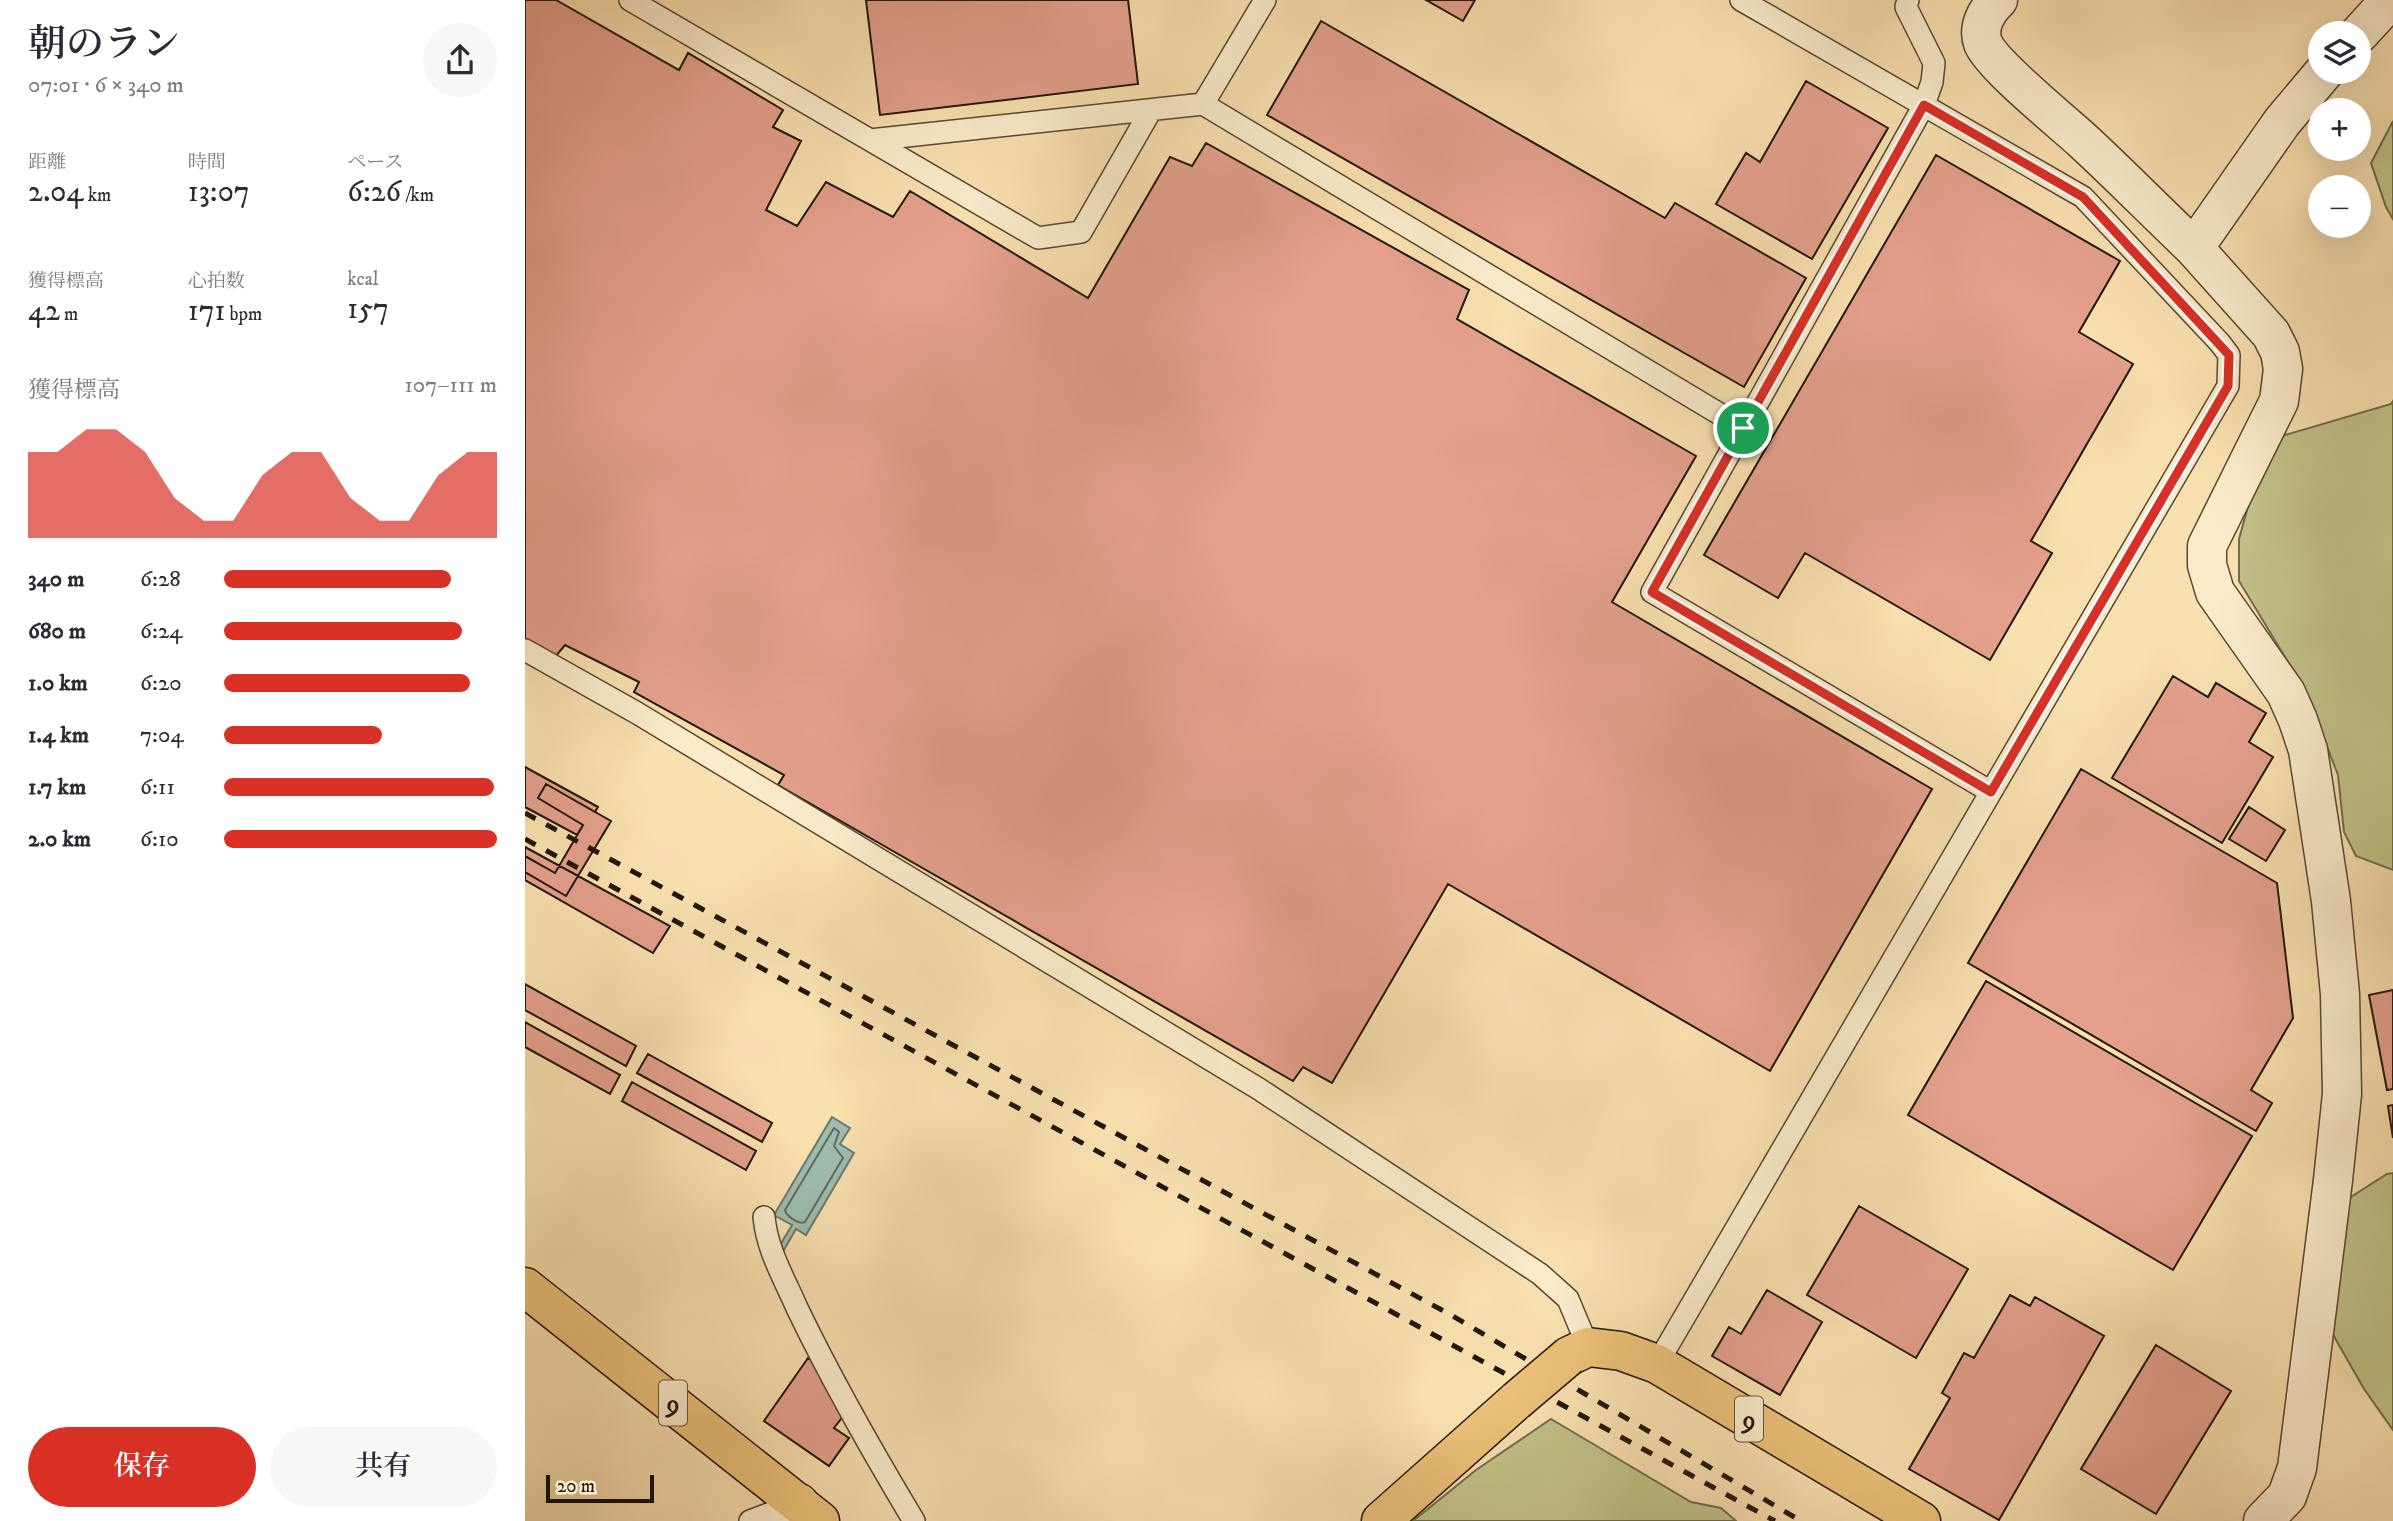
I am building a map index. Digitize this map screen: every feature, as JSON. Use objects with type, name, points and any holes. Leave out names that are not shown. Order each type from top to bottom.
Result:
[{"type":"main road","name":"9","points":[[525,1287],[799,1515]]},
{"type":"main road","name":"9","points":[[1578,1352],[1621,1351],[1657,1364],[1921,1521]]},
{"type":"main road","points":[[1381,1521],[1516,1401],[1578,1352]]},
{"type":"street","points":[[1998,0],[1984,17],[1981,31],[1982,40],[1993,59],[2194,248],[2270,334],[2282,361],[2279,401],[2207,546],[2207,565],[2215,592],[2286,694],[2308,750],[2325,856],[2340,994],[2342,1094],[2297,1468],[2287,1496],[2263,1521]]},
{"type":"street","points":[[2371,21],[2391,0]]},
{"type":"street","points":[[2194,248],[2282,122],[2314,84]]},
{"type":"lane","points":[[630,0],[1038,238],[1081,232],[1151,110]]},
{"type":"lane","points":[[1203,104],[1265,0]]},
{"type":"lane","points":[[1657,1364],[2228,386],[2229,355],[2083,197],[1741,0]]},
{"type":"lane","points":[[1908,0],[1906,7],[1934,63],[1932,82],[1924,105],[1652,592],[1991,792]]},
{"type":"lane","points":[[870,140],[1203,104],[1743,428]]},
{"type":"lane","points":[[525,650],[636,713],[1259,1089],[1541,1274],[1568,1299],[1578,1352]]},
{"type":"lane","points":[[764,1217],[765,1236],[771,1252],[816,1347],[865,1439],[914,1521]]},
{"type":"lane","points":[[750,1521],[799,1515]]},
{"type":"green space","points":[[2393,121],[2393,219],[2386,207],[2371,163]]},
{"type":"green space","points":[[2393,401],[2393,870],[2356,856],[2344,832],[2338,775],[2305,690],[2239,581],[2239,539],[2249,503],[2275,438],[2391,404]]},
{"type":"green space","points":[[2393,1173],[2393,1430],[2364,1389],[2331,1331],[2346,1200],[2387,1174]]},
{"type":"green space","points":[[1551,1419],[1691,1502],[1721,1508],[1736,1521],[1413,1521],[1476,1470]]},
{"type":"water","points":[[832,1117],[850,1128],[840,1144],[854,1153],[806,1235],[796,1229],[781,1255],[776,1252],[792,1225],[774,1215]]},
{"type":"building","points":[[525,0],[556,0],[679,70],[688,53],[783,110],[773,127],[801,141],[766,210],[797,226],[826,182],[893,217],[910,191],[1088,298],[1170,157],[1192,166],[1206,143],[1469,290],[1457,319],[1696,456],[1612,602],[1932,789],[1770,1071],[1448,884],[1332,1083],[1303,1067],[1293,1081],[778,785],[784,775],[634,692],[639,682],[565,645],[556,656],[525,638]]},
{"type":"building","points":[[866,0],[1128,0],[1138,84],[880,115]]},
{"type":"building","points":[[1426,0],[1475,0],[1463,21]]},
{"type":"building","points":[[1321,21],[1665,218],[1675,203],[1806,278],[1744,387],[1267,115]]},
{"type":"building","points":[[1806,81],[1888,128],[1812,259],[1716,204],[1746,153],[1760,162]]},
{"type":"building","points":[[1936,155],[2120,261],[2079,332],[2133,364],[2031,541],[2052,553],[1990,660],[1805,553],[1778,598],[1704,555]]},
{"type":"building","points":[[2173,676],[2208,697],[2216,683],[2266,713],[2249,742],[2273,757],[2222,843],[2112,778]]},
{"type":"building","points":[[525,767],[598,807],[595,812],[546,784],[538,798],[583,825],[577,835],[525,807]]},
{"type":"building","points":[[2081,769],[2277,883],[2293,1018],[2251,1090],[2272,1103],[2256,1131],[1968,963]]},
{"type":"building","points":[[546,784],[611,821],[566,896],[525,872],[525,856],[555,873],[583,825],[538,798]]},
{"type":"building","points":[[2249,807],[2285,830],[2266,861],[2229,839]]},
{"type":"building","points":[[525,847],[670,926],[653,953],[525,880]]},
{"type":"building","points":[[1986,981],[2252,1136],[2173,1270],[1908,1115]]},
{"type":"building","points":[[525,984],[636,1046],[626,1066],[525,1010]]},
{"type":"building","points":[[2393,990],[2393,1089],[2387,1090],[2369,995]]},
{"type":"building","points":[[525,1022],[620,1075],[610,1094],[525,1047]]},
{"type":"building","points":[[648,1054],[772,1123],[762,1142],[637,1073]]},
{"type":"building","points":[[632,1082],[756,1151],[746,1170],[622,1101]]},
{"type":"building","points":[[2393,1105],[2393,1138],[2388,1106]]},
{"type":"building","points":[[1859,1206],[1968,1269],[1916,1358],[1807,1295]]},
{"type":"building","points":[[1767,1290],[1822,1322],[1780,1395],[1712,1356],[1729,1327],[1741,1334]]},
{"type":"building","points":[[2010,1295],[2030,1306],[2035,1297],[2104,1336],[1999,1520],[1909,1469],[1950,1398],[1942,1393],[1964,1353],[1974,1358]]},
{"type":"building","points":[[2156,1345],[2231,1391],[2156,1514],[2081,1469]]},
{"type":"building","points":[[808,1358],[822,1367],[844,1415],[834,1428],[849,1438],[829,1466],[764,1421]]},
{"type":"railway","points":[[525,813],[1451,1315],[1801,1521]]},
{"type":"railway","points":[[525,839],[1775,1521]]},
{"type":"route","points":[[1924,105],[2083,197],[2221,343],[2229,355],[2228,386],[1991,792],[1652,592],[1743,428],[1924,105]]}]
